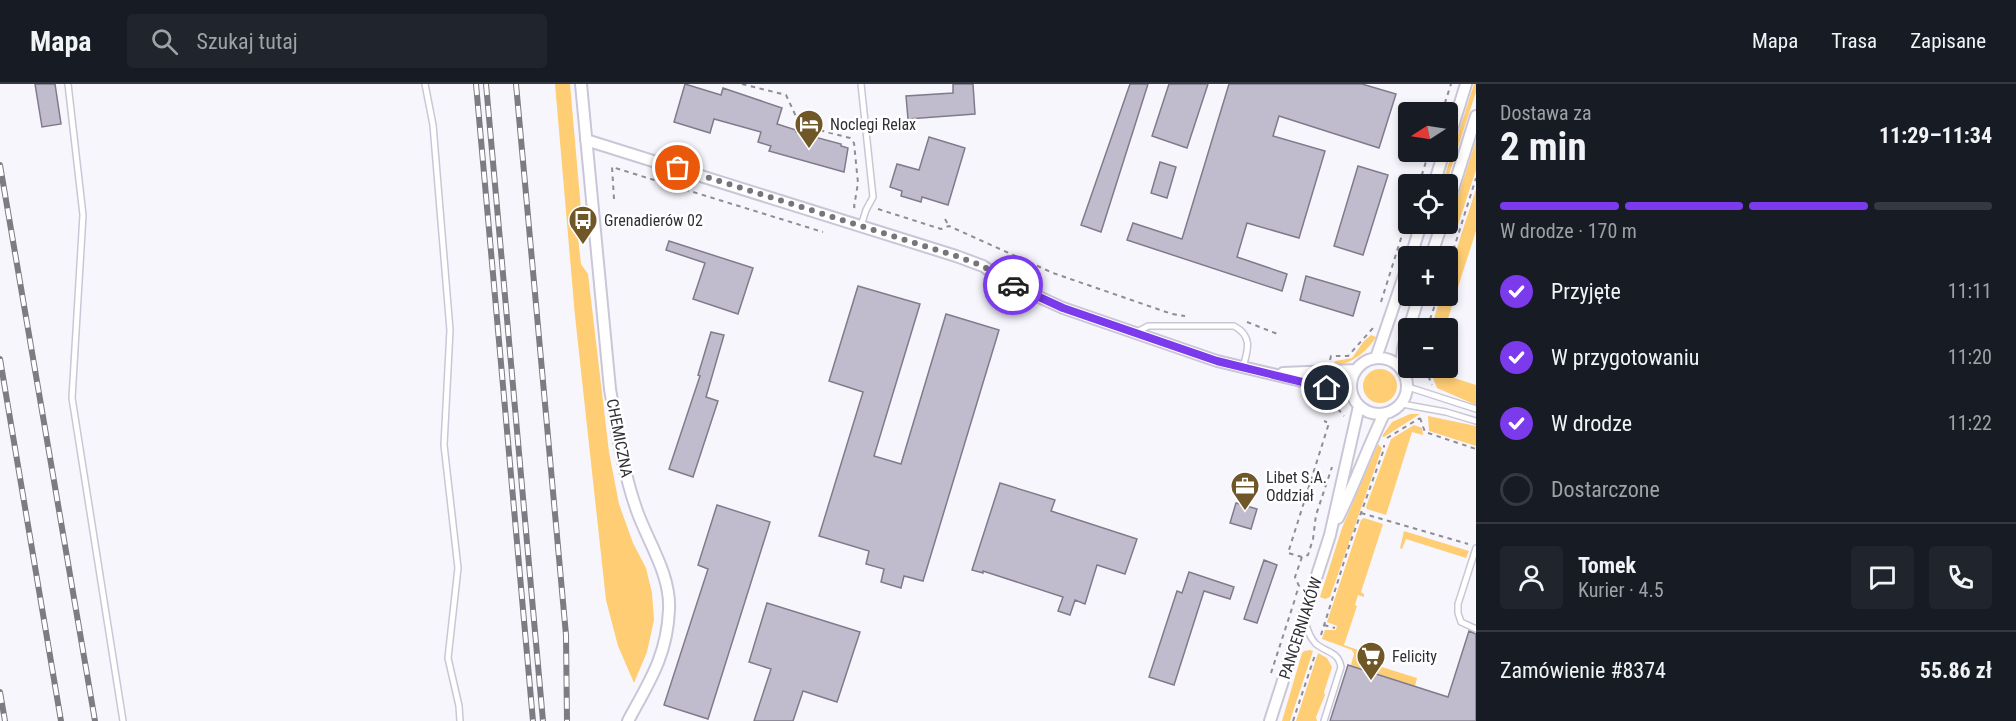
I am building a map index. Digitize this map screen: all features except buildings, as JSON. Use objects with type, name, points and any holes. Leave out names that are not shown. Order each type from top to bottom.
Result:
[{"type":"street","name":"CHEMICZNA","points":[[581,84],[610,389],[617,432],[628,484],[638,513],[654,547],[664,577],[670,608],[665,642],[653,677],[628,721]]},
{"type":"street","points":[[1458,110],[1466,84]]},
{"type":"street","points":[[1458,174],[1476,116]]},
{"type":"street","points":[[586,140],[983,266],[1006,282],[1063,308],[1217,361],[1352,393]]},
{"type":"street","points":[[1376,358],[1398,293]]},
{"type":"street","points":[[1398,366],[1394,362],[1376,358],[1362,364],[1356,370],[1351,385],[1352,393],[1359,406],[1375,414],[1390,412],[1402,404],[1406,396],[1408,387],[1406,378]]},
{"type":"street","points":[[1268,373],[1356,370]]},
{"type":"street","name":"PANCERNIAKÓW","points":[[1270,721],[1330,535],[1359,406]]},
{"type":"street","name":"PANCERNIAKÓW","points":[[1330,535],[1356,482],[1372,438],[1384,414]]},
{"type":"lane","points":[[68,84],[83,215],[72,398],[123,721]]},
{"type":"lane","points":[[426,84],[433,125],[450,330],[444,446],[458,568],[448,658],[459,706],[460,721]]},
{"type":"lane","points":[[861,84],[873,197],[861,226]]},
{"type":"lane","points":[[1136,332],[1148,326],[1234,326],[1243,331],[1247,339],[1248,349],[1243,367]]},
{"type":"lane","points":[[1408,387],[1476,409]]},
{"type":"lane","points":[[1402,404],[1476,421]]},
{"type":"lane","points":[[1476,548],[1458,604],[1461,622],[1476,629]]},
{"type":"lane","points":[[1304,615],[1308,632],[1318,645],[1336,655],[1341,668],[1324,721]]},
{"type":"path","points":[[742,84],[786,95],[800,125],[850,138],[854,143],[858,183],[854,207],[866,210],[879,209],[941,229],[949,226]]},
{"type":"path","points":[[1445,102],[1451,84]]},
{"type":"path","points":[[614,199],[612,167],[823,232]]},
{"type":"path","points":[[1455,246],[1476,178]]},
{"type":"path","points":[[945,219],[949,226],[1053,273],[1172,314],[1189,317]]},
{"type":"path","points":[[1380,307],[1402,234]]},
{"type":"path","points":[[1329,372],[1331,356],[1348,356],[1353,353],[1372,329],[1376,318]]},
{"type":"path","points":[[1240,319],[1280,335]]},
{"type":"path","points":[[1429,378],[1432,384],[1429,394]]},
{"type":"path","points":[[1327,388],[1326,397],[1342,411],[1346,419],[1346,431],[1354,433]]},
{"type":"path","points":[[1293,721],[1387,437],[1423,416],[1425,408]]},
{"type":"path","points":[[1420,418],[1425,432],[1476,448]]},
{"type":"path","points":[[1324,422],[1329,423],[1288,553],[1302,557],[1308,555],[1316,515],[1335,460]]},
{"type":"path","points":[[1361,513],[1476,548]]},
{"type":"path","points":[[1296,595],[1299,586],[1295,577],[1302,557]]},
{"type":"path","points":[[1324,625],[1335,628]]},
{"type":"shaded area","points":[[555,84],[570,84],[582,221],[577,229],[581,264],[588,274],[609,452],[619,504],[633,543],[646,568],[652,593],[654,620],[647,652],[634,683],[618,646],[606,600],[575,316]]},
{"type":"shaded area","points":[[1474,84],[1476,84],[1476,92],[1458,147],[1458,134]]},
{"type":"shaded area","points":[[1476,140],[1476,170],[1458,225],[1458,196]]},
{"type":"shaded area","points":[[1449,162],[1453,162],[1449,174],[1445,174]]},
{"type":"shaded area","points":[[1476,189],[1476,231],[1458,287],[1458,246]]},
{"type":"shaded area","points":[[1438,306],[1452,306],[1448,318],[1434,318]]},
{"type":"shaded area","points":[[1371,335],[1376,337],[1363,352],[1346,363],[1334,366],[1335,361],[1352,358]]},
{"type":"shaded area","points":[[1380,369],[1392,374],[1397,386],[1392,398],[1380,403],[1368,398],[1363,386],[1368,374]]},
{"type":"shaded area","points":[[1433,378],[1454,378],[1476,385],[1476,405],[1437,388]]},
{"type":"shaded area","points":[[1410,414],[1420,414],[1384,437],[1382,436],[1392,422]]},
{"type":"shaded area","points":[[1428,416],[1476,426],[1476,446],[1429,431]]},
{"type":"shaded area","points":[[1414,425],[1422,428],[1423,435],[1412,432],[1386,515],[1367,509],[1391,439]]},
{"type":"shaded area","points":[[1378,444],[1382,448],[1330,597],[1325,599],[1320,597],[1342,528]]},
{"type":"shaded area","points":[[1364,518],[1383,524],[1361,592],[1364,597],[1358,595],[1355,605],[1357,606],[1344,645],[1358,650],[1356,659],[1417,678],[1415,686],[1351,665],[1354,654],[1352,650],[1322,639],[1325,630],[1336,630],[1337,626],[1327,622],[1361,520]]},
{"type":"shaded area","points":[[1404,531],[1469,551],[1466,558],[1406,539],[1402,549],[1400,548]]},
{"type":"shaded area","points":[[1313,651],[1290,721],[1282,721],[1302,653]]},
{"type":"shaded area","points":[[1318,653],[1327,658],[1332,667],[1325,695],[1316,717],[1317,721],[1296,721]]},
{"type":"railway","points":[[476,84],[533,721]]},
{"type":"railway","points":[[486,84],[543,721]]},
{"type":"railway","points":[[516,84],[566,635],[567,721]]},
{"type":"railway","points":[[0,165],[95,721]]},
{"type":"railway","points":[[0,359],[61,721]]},
{"type":"railway","points":[[0,692],[5,721]]},
{"type":"way so far","points":[[678,168],[956,256],[983,266],[1013,285]]},
{"type":"place","name":"Noclegi Relax","points":[[809,150]]},
{"type":"place","name":"Grenadierów 02","points":[[583,246]]},
{"type":"place","name":"Libet S.A. Oddział","points":[[1245,512]]},
{"type":"place","name":"Felicity","points":[[1371,682]]},
{"type":"route","points":[[1013,285],[1063,308],[1217,361],[1327,388]]}]
